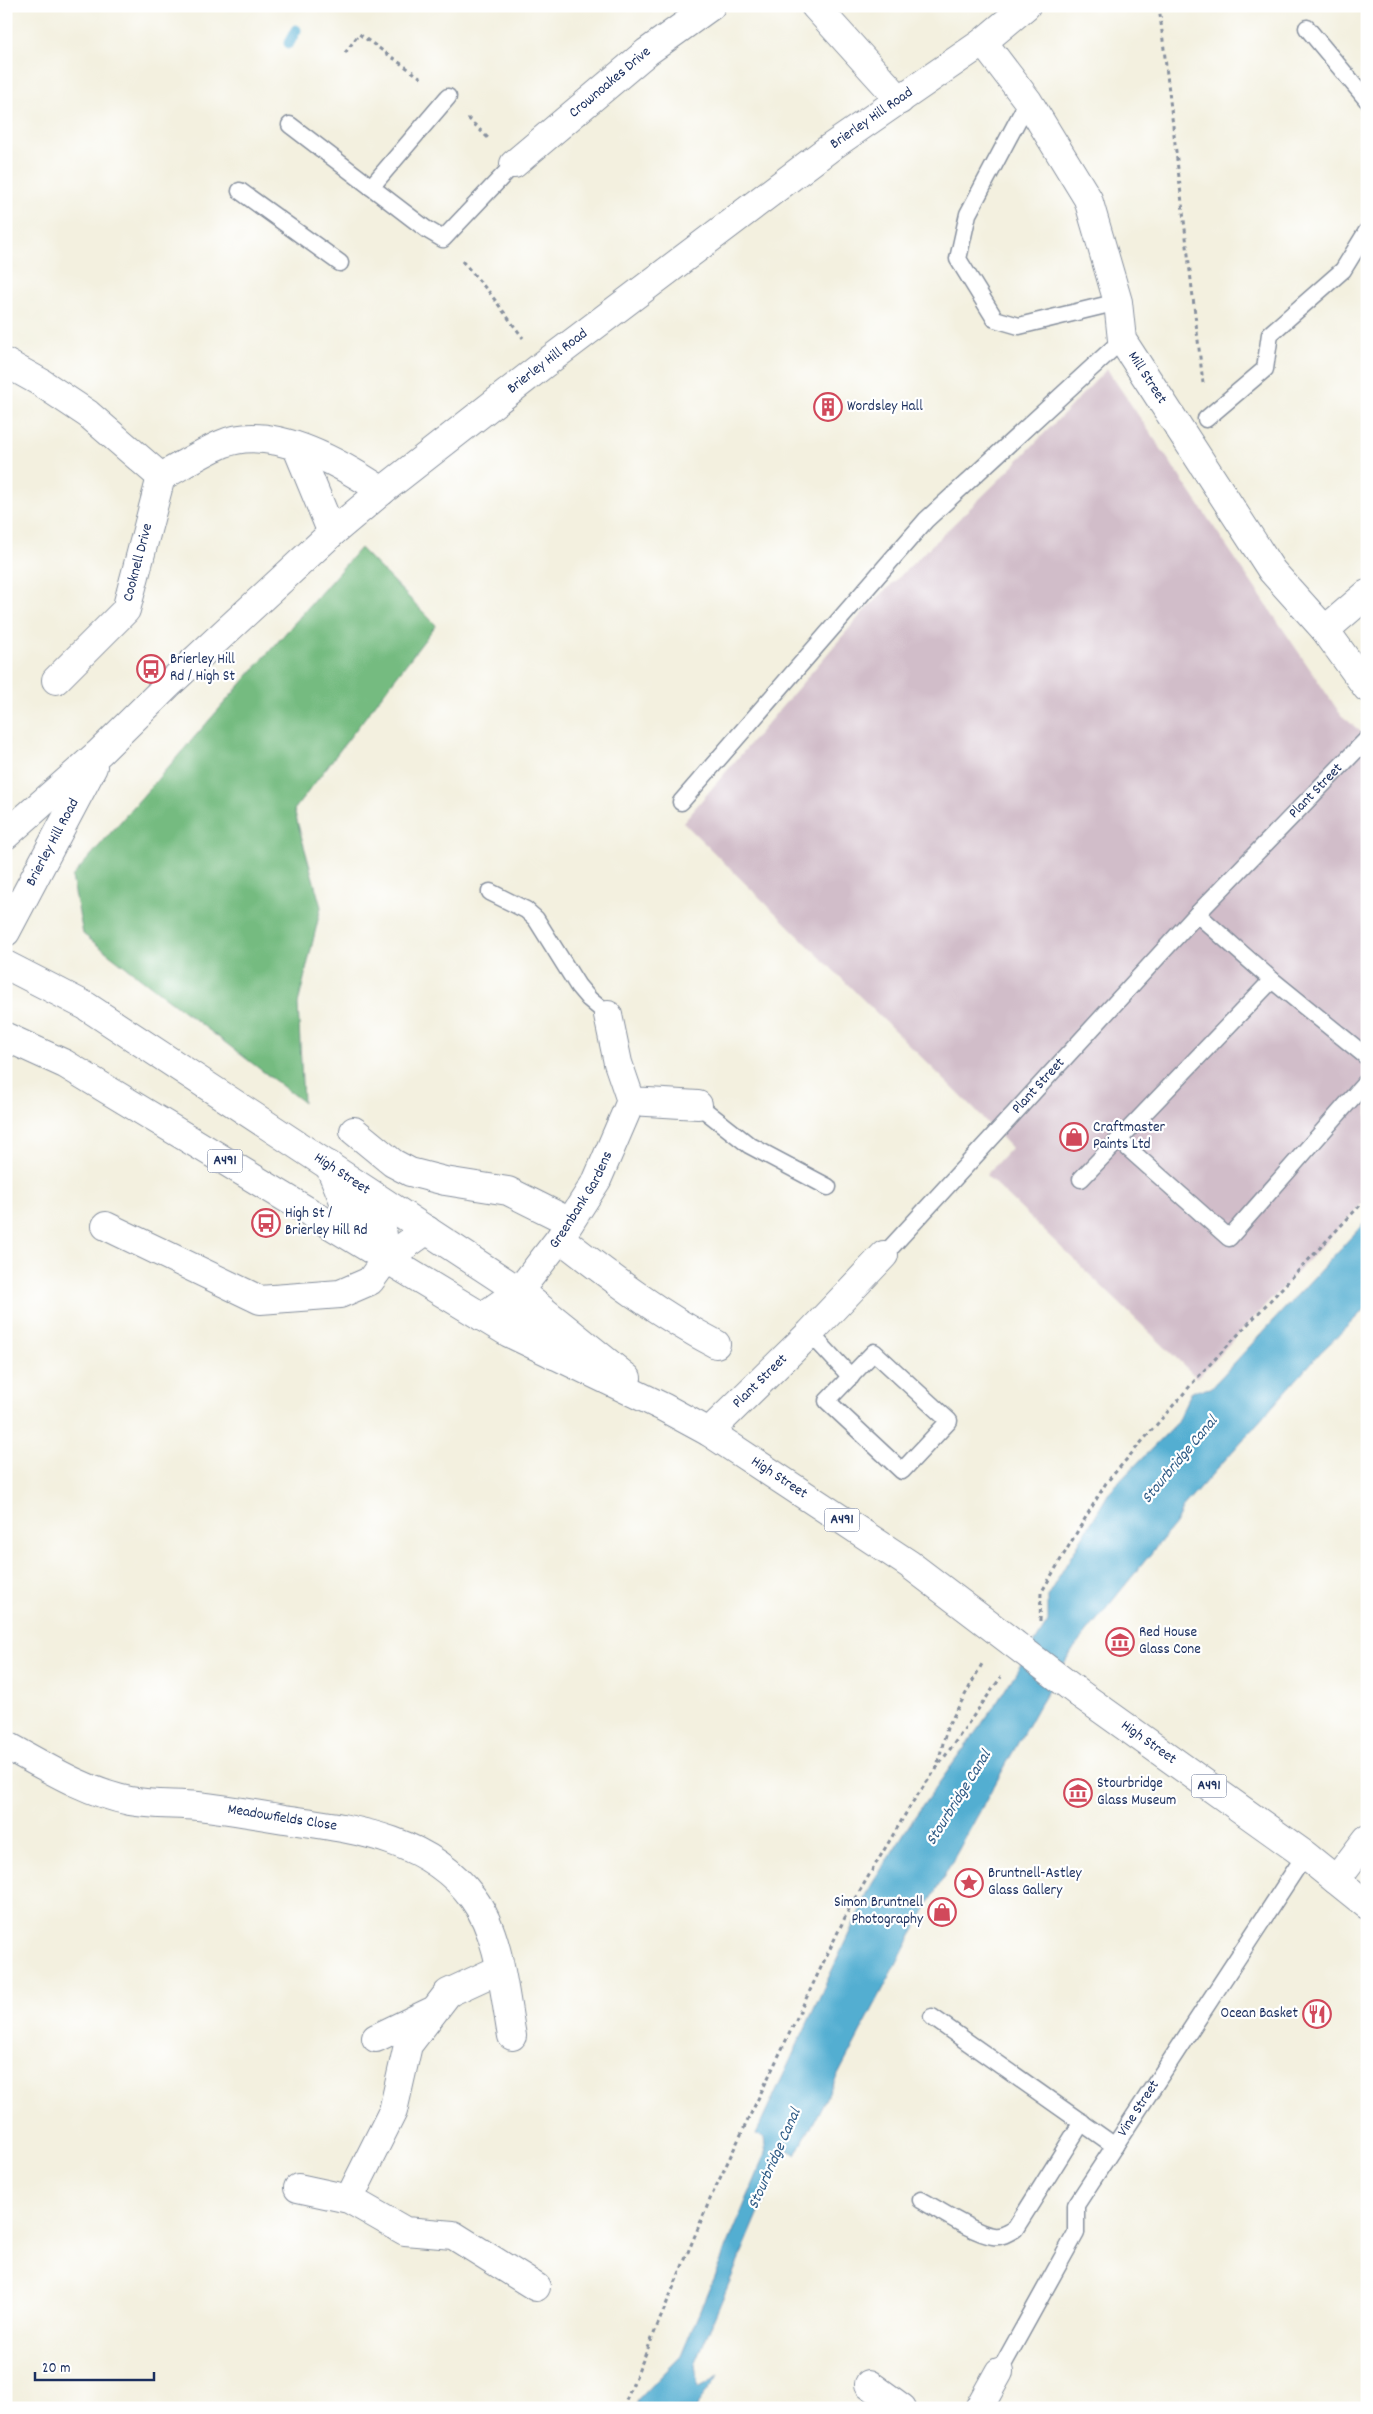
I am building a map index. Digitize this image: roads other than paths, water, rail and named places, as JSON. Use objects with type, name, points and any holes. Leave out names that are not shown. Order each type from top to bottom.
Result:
[{"type":"main road","name":"Crownoakes Drive","points":[[514,164],[647,52],[711,6]]},
{"type":"main road","points":[[815,6],[900,100]]},
{"type":"main road","name":"Brierley Hill Road","points":[[6,835],[100,752],[168,685],[332,533],[382,491],[543,364],[831,147],[983,42],[1026,6]]},
{"type":"main road","name":"Mill Street","points":[[983,42],[1028,101],[1088,199],[1118,302],[1122,340],[1272,571],[1325,630],[1367,688]]},
{"type":"main road","points":[[6,363],[40,382],[88,414],[161,477],[223,443],[248,439],[275,440],[334,462],[382,491]]},
{"type":"main road","points":[[297,448],[332,533]]},
{"type":"main road","name":"Cooknell Drive","points":[[56,680],[126,610],[161,477]]},
{"type":"main road","points":[[1325,630],[1367,594]]},
{"type":"main road","name":"Brierley Hill Road","points":[[6,932],[100,752]]},
{"type":"main road","name":"High Street","points":[[6,965],[86,1006],[519,1291],[663,1407]]},
{"type":"main road","points":[[608,1015],[618,1063],[631,1101],[698,1104]]},
{"type":"main road","name":"High Street","points":[[6,1037],[65,1064],[509,1333],[663,1407],[708,1432],[909,1564],[1080,1694],[1305,1855],[1336,1880]]},
{"type":"main road","name":"Greenbank Gardens","points":[[482,1317],[519,1291],[565,1230],[597,1180],[631,1101]]},
{"type":"main road","points":[[354,1132],[393,1163],[410,1172],[445,1181],[508,1191],[565,1230],[624,1288],[678,1324],[716,1344]]},
{"type":"main road","points":[[329,1165],[344,1201],[382,1228],[386,1258]]},
{"type":"main road","points":[[106,1226],[260,1300],[340,1294],[370,1281],[386,1258],[427,1230]]},
{"type":"main road","name":"Plant Street","points":[[708,1432],[810,1334],[884,1255]]},
{"type":"main road","points":[[519,1291],[517,1312],[543,1330],[554,1355]]},
{"type":"main road","name":"Meadowfields Close","points":[[6,1745],[84,1788],[130,1801],[199,1806],[356,1829],[411,1848],[450,1871],[474,1899],[488,1924],[500,1969],[512,2036]]},
{"type":"main road","points":[[1336,1880],[1367,1839]]},
{"type":"main road","name":"A491","points":[[1336,1880],[1367,1904]]},
{"type":"main road","points":[[348,2199],[393,2111],[408,2045],[448,1993],[500,1969]]},
{"type":"main road","points":[[376,2038],[436,2009]]},
{"type":"main road","points":[[298,2188],[348,2199],[405,2231],[453,2235],[536,2287]]},
{"type":"main road","points":[[979,2408],[999,2372]]},
{"type":"main road","points":[[869,2384],[902,2408]]},
{"type":"lane","points":[[1306,28],[1367,100]]},
{"type":"lane","points":[[371,188],[448,97]]},
{"type":"lane","points":[[1028,101],[968,214],[958,259],[995,319],[1019,326],[1118,302]]},
{"type":"lane","points":[[290,125],[426,229],[443,239],[514,164]]},
{"type":"lane","points":[[240,191],[340,263]]},
{"type":"lane","points":[[1206,420],[1265,369],[1270,334],[1344,270],[1367,231]]},
{"type":"lane","points":[[681,802],[926,520],[1122,340]]},
{"type":"lane","name":"Plant Street","points":[[884,1255],[1197,914],[1367,739]]},
{"type":"lane","points":[[490,892],[526,910],[536,919],[578,986],[589,999],[608,1015]]},
{"type":"lane","points":[[1197,914],[1272,980],[1367,1057]]},
{"type":"lane","points":[[1081,1179],[1120,1141],[1272,980]]},
{"type":"lane","points":[[1120,1141],[1229,1238],[1367,1081]]},
{"type":"lane","points":[[698,1104],[749,1145],[828,1188]]},
{"type":"lane","points":[[810,1334],[851,1377]]},
{"type":"lane","points":[[874,1352],[948,1421],[902,1471],[828,1401],[851,1377],[874,1352]]},
{"type":"lane","name":"Vine Street","points":[[999,2372],[1076,2233],[1076,2205],[1305,1855]]},
{"type":"lane","points":[[932,2017],[1115,2146]]},
{"type":"lane","points":[[921,2200],[981,2233],[994,2236],[1005,2235],[1015,2229],[1082,2122]]},
{"type":"water","name":"Stourbridge Canal","points":[[1367,1220],[1367,1307],[1320,1353],[1184,1506],[1175,1524],[1074,1648],[1039,1705],[913,1932],[796,2155],[787,2151],[780,2162],[695,2364],[698,2388],[719,2376],[698,2403],[697,2408],[635,2408],[638,2400],[681,2356],[766,2153],[764,2138],[756,2134],[872,1884],[913,1819],[996,1704],[1048,1622],[1048,1595],[1110,1491],[1176,1424],[1192,1391],[1211,1388]]},
{"type":"waterway","points":[[289,43],[296,30]]},
{"type":"place","name":"Wordsley Hall","points":[[828,407]]},
{"type":"place","name":"Brierley Hill Rd / High St","points":[[151,669]]},
{"type":"place","name":"Craftmaster Paints Ltd","points":[[1074,1137]]},
{"type":"place","name":"High St / Brierley Hill Rd","points":[[266,1223]]},
{"type":"place","name":"Red House Glass Cone","points":[[1120,1642]]},
{"type":"place","name":"Stourbridge Glass Museum","points":[[1078,1793]]},
{"type":"place","name":"Bruntnell-Astley Glass Gallery","points":[[969,1883]]},
{"type":"place","name":"Simon Bruntnell Photography","points":[[942,1912]]},
{"type":"place","name":"Ocean Basket","points":[[1317,2014]]}]
